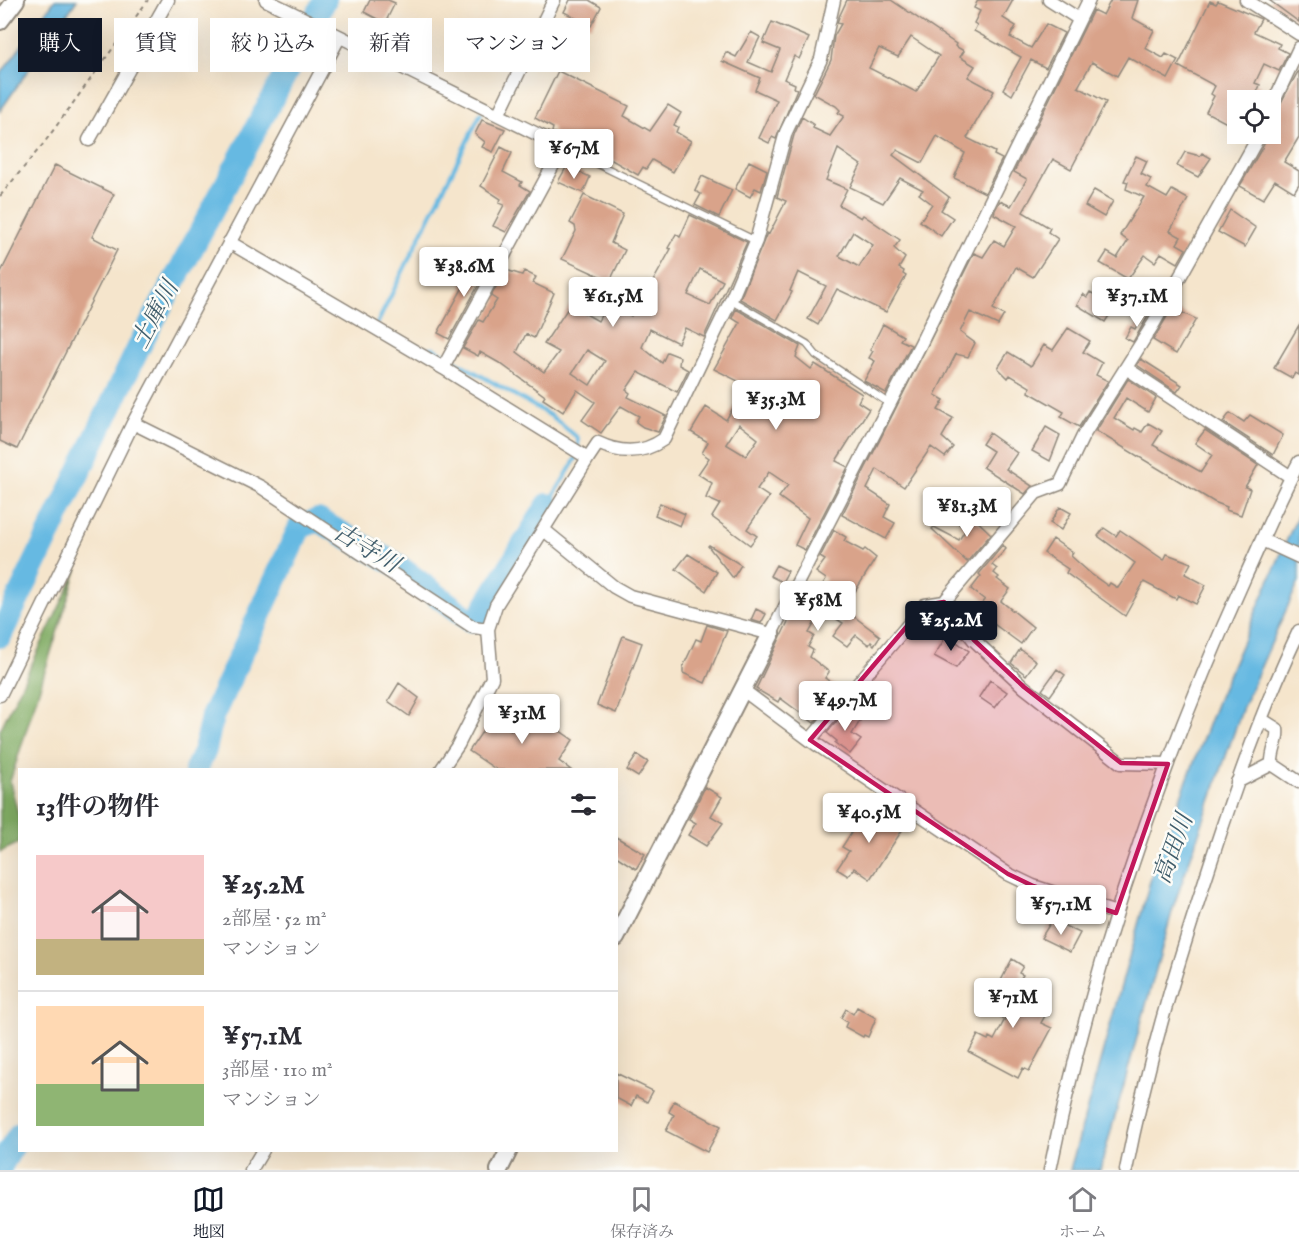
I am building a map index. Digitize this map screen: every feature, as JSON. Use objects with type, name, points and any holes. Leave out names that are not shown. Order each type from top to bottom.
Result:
[{"type":"street","points":[[0,14],[7,0]]},
{"type":"street","points":[[0,21],[16,0]]},
{"type":"street","points":[[89,140],[168,0]]},
{"type":"street","points":[[266,0],[473,104],[499,113],[563,147],[442,368]]},
{"type":"street","points":[[499,113],[554,0]]},
{"type":"street","points":[[442,768],[458,745],[492,678],[488,629],[496,605],[598,442],[611,449],[630,453],[654,446],[664,438],[731,300],[756,241],[786,132],[821,59],[834,0]]},
{"type":"street","points":[[1049,0],[1079,19]]},
{"type":"street","points":[[618,934],[890,404],[1089,0]]},
{"type":"street","points":[[1246,0],[1299,34]]},
{"type":"street","points":[[0,695],[133,423],[339,38]]},
{"type":"street","points":[[1279,90],[1299,48]]},
{"type":"street","points":[[810,740],[925,605],[944,602],[1036,493],[1060,484],[1083,436],[1154,323],[1254,144]]},
{"type":"street","points":[[229,242],[442,368],[588,458]]},
{"type":"street","points":[[1126,368],[1291,477]]},
{"type":"street","points":[[133,423],[261,487],[473,627],[488,629]]},
{"type":"street","points":[[1050,1170],[1080,1036],[1116,914],[1168,764],[1217,639],[1299,462]]},
{"type":"street","points":[[544,530],[614,587],[630,596],[771,634]]},
{"type":"street","points":[[1264,540],[1299,557]]},
{"type":"street","points":[[944,602],[974,640],[1024,687],[1121,763],[1168,764]]},
{"type":"street","points":[[1126,1170],[1152,1050],[1237,782],[1299,631]]},
{"type":"street","points":[[743,690],[810,740],[1008,874],[1033,886],[1116,914]]},
{"type":"street","points":[[1261,719],[1277,729],[1278,736],[1271,757],[1272,764],[1299,782]]},
{"type":"street","points":[[1237,782],[1272,764]]},
{"type":"street","points":[[251,1170],[262,1152]]},
{"type":"street","points":[[499,1170],[507,1152]]},
{"type":"lane","points":[[563,147],[756,241]]},
{"type":"lane","points":[[731,300],[807,344],[816,355],[890,404]]},
{"type":"path","points":[[0,196],[44,143],[148,0]]},
{"type":"highlighted area","points":[[944,602],[974,640],[1024,687],[1121,763],[1168,764],[1116,913],[1033,886],[1008,874],[810,740],[925,605]]},
{"type":"green space","points":[[77,570],[10,782],[18,813],[18,843],[0,852],[0,730]]},
{"type":"water","points":[[55,0],[77,0],[65,18],[42,18]]},
{"type":"water","points":[[18,50],[18,72],[27,72],[0,111],[0,75]]},
{"type":"water","name":"高田川","points":[[1299,512],[1299,581],[1243,707],[1174,905],[1100,1170],[1070,1170],[1154,867],[1218,699]]},
{"type":"building","points":[[370,0],[388,0],[395,3],[388,18],[375,18],[364,12]]},
{"type":"building","points":[[570,0],[589,0],[601,7],[591,26],[590,18],[576,18],[564,12]]},
{"type":"building","points":[[847,0],[891,0],[956,44],[955,46],[964,51],[960,57],[975,66],[968,77],[994,91],[967,138],[995,152],[994,155],[1002,159],[985,193],[954,178],[965,153],[937,136],[922,163],[897,150],[893,155],[949,197],[941,210],[953,218],[941,236],[920,221],[932,204],[919,194],[923,190],[900,178],[883,203],[850,187],[861,165],[838,149],[826,180],[847,189],[839,205],[861,218],[863,215],[900,240],[894,248],[905,258],[899,268],[906,276],[886,312],[837,289],[818,325],[808,319],[826,286],[798,272],[790,291],[792,292],[777,320],[740,299],[767,233],[769,234],[786,201],[777,197],[794,135],[802,117],[814,125],[813,128],[830,136],[844,116],[838,113],[840,110],[836,106],[814,94],[831,60],[834,36],[841,24],[837,23]],"holes":[[[911,37],[939,56],[916,92],[869,68],[879,48],[898,57]],[[853,232],[873,245],[859,267],[839,256]]]},
{"type":"building","points":[[978,0],[1013,0],[1003,18],[1016,26],[1010,37],[1031,48],[1046,24],[1064,33],[1046,68],[1031,60],[1012,95],[1003,89],[1021,57],[974,31],[977,25],[974,23],[980,11],[974,8]]},
{"type":"building","points":[[1111,0],[1138,0],[1132,18],[1154,30],[1145,48],[1163,58],[1166,54],[1178,60],[1168,79],[1128,57],[1117,76],[1092,62],[1078,87],[1106,102],[1071,169],[1053,159],[1023,212],[1050,228],[1048,232],[1058,239],[1033,277],[1016,267],[993,309],[1004,315],[998,325],[970,312],[960,332],[975,343],[968,357],[956,354],[935,395],[944,400],[938,410],[953,418],[942,437],[953,447],[945,457],[931,447],[904,487],[877,469],[867,489],[890,504],[884,517],[895,523],[886,539],[842,515],[974,253],[983,257],[994,240],[1004,246],[1016,226],[994,214],[995,210],[1000,201],[1011,206],[1027,179],[1014,172],[1093,10],[1103,15]]},
{"type":"building","points":[[1269,0],[1299,0],[1299,22]]},
{"type":"building","points":[[1210,1],[1216,4],[1218,1],[1261,19],[1254,32],[1280,44],[1278,48],[1288,53],[1279,71],[1264,64],[1255,83],[1260,85],[1258,90],[1227,90],[1227,123],[1206,112],[1214,96],[1211,94],[1215,86],[1178,66]]},
{"type":"building","points":[[772,22],[809,38],[799,59],[794,56],[784,79],[795,84],[794,88],[797,89],[776,139],[772,137],[769,143],[759,138],[777,100],[755,90],[760,78],[722,61],[726,52],[736,57],[751,32],[760,37],[748,62],[771,72],[780,50],[763,43]]},
{"type":"building","points":[[1299,70],[1299,137],[1284,162],[1299,171],[1299,184],[1294,192],[1275,180],[1263,199],[1240,186],[1264,144],[1281,144],[1281,102]]},
{"type":"building","points":[[558,72],[560,72],[629,106],[624,116],[650,131],[668,105],[681,113],[674,125],[678,127],[676,132],[691,141],[673,172],[652,160],[646,169],[643,167],[638,175],[596,151],[552,132],[553,128],[535,118]]},
{"type":"building","points":[[482,120],[505,129],[493,152],[482,147],[485,142],[475,134]]},
{"type":"building","points":[[501,147],[512,153],[503,172],[522,182],[520,185],[530,191],[506,232],[493,226],[504,205],[499,203],[501,199],[481,186]]},
{"type":"building","points":[[1185,152],[1200,156],[1202,153],[1211,158],[1198,177],[1177,166]]},
{"type":"building","points":[[1136,156],[1147,161],[1141,174],[1151,179],[1147,187],[1167,198],[1172,190],[1188,199],[1170,231],[1181,237],[1177,244],[1186,249],[1178,263],[1161,253],[1155,262],[1145,255],[1128,279],[1100,263],[1107,252],[1117,258],[1128,241],[1120,235],[1144,197],[1126,189],[1128,182],[1124,181]]},
{"type":"building","points":[[749,161],[767,170],[761,191],[755,188],[750,197],[735,189]]},
{"type":"building","points":[[55,165],[114,194],[92,237],[117,250],[17,449],[0,441],[0,274]]},
{"type":"building","points":[[567,166],[590,177],[583,193],[558,182]]},
{"type":"building","points":[[702,176],[732,190],[719,217],[695,205],[701,194],[695,191]]},
{"type":"building","points":[[1094,190],[1113,201],[1104,217],[1085,206]]},
{"type":"building","points":[[584,195],[623,214],[611,243],[625,250],[610,281],[562,259],[576,231],[575,226],[570,223]]},
{"type":"building","points":[[1230,210],[1256,228],[1245,247],[1218,232]]},
{"type":"building","points":[[690,215],[747,242],[704,337],[685,328],[678,343],[650,329],[642,347],[662,363],[667,352],[680,357],[679,365],[688,370],[677,392],[638,372],[626,390],[630,393],[628,397],[666,416],[658,432],[643,427],[636,422],[639,416],[621,406],[601,433],[582,420],[595,402],[577,390],[563,412],[543,399],[545,396],[501,364],[480,352],[478,356],[463,348],[479,320],[483,322],[497,300],[491,296],[506,270],[522,275],[524,271],[536,277],[533,283],[554,293],[534,338],[526,334],[517,352],[544,372],[559,352],[544,344],[570,305],[598,321],[608,303],[631,316],[647,283],[652,283],[671,249],[668,248],[676,234],[680,237]],"holes":[[[700,269],[723,281],[710,305],[688,295]],[[587,350],[605,361],[590,385],[572,373]]]},
{"type":"building","points":[[482,257],[491,262],[449,339],[438,333],[463,287],[461,286]]},
{"type":"building","points":[[1090,292],[1115,306],[1105,322],[1077,305],[1083,294],[1087,297]]},
{"type":"building","points":[[1172,308],[1196,319],[1176,354],[1153,340]]},
{"type":"building","points":[[736,309],[800,346],[796,357],[811,369],[815,364],[862,394],[858,402],[869,409],[836,461],[848,467],[805,550],[795,545],[808,518],[779,497],[788,485],[769,472],[757,489],[769,497],[747,529],[757,536],[750,545],[712,517],[720,504],[706,498],[712,483],[698,474],[709,458],[702,453],[708,442],[691,432],[706,407],[726,420],[742,393],[737,391],[742,383],[714,369],[740,323],[732,318]],"holes":[[[739,424],[758,439],[746,456],[726,444]]]},
{"type":"building","points":[[1145,310],[1150,313],[1133,342],[1125,338],[1131,327],[1135,329]]},
{"type":"building","points":[[883,324],[903,336],[900,340],[911,345],[886,393],[864,381],[875,361],[869,358],[873,351],[870,350]]},
{"type":"building","points":[[1299,325],[1299,375],[1295,373],[1292,378],[1274,368]]},
{"type":"building","points":[[1068,328],[1090,341],[1083,352],[1102,363],[1096,375],[1108,381],[1079,427],[1061,417],[1064,412],[1029,392],[1030,387],[1010,375],[1008,378],[998,368],[1008,352],[1031,366],[1044,345],[1053,350]]},
{"type":"building","points":[[1141,359],[1182,385],[1177,392],[1137,365]]},
{"type":"building","points":[[1128,379],[1156,398],[1148,412],[1126,398],[1114,418],[1134,430],[1135,428],[1142,432],[1148,423],[1162,431],[1153,445],[1201,472],[1212,455],[1195,443],[1205,430],[1258,465],[1245,487],[1250,489],[1241,515],[1226,510],[1227,507],[1214,502],[1096,431]]},
{"type":"building","points":[[1230,413],[1244,422],[1250,415],[1283,435],[1273,455],[1223,422]]},
{"type":"building","points":[[1046,427],[1060,435],[1050,461],[1032,451]]},
{"type":"building","points":[[989,433],[1017,453],[1006,469],[1032,486],[1025,494],[983,467],[993,451],[982,444]]},
{"type":"building","points":[[660,503],[685,514],[680,526],[655,515]]},
{"type":"building","points":[[1060,507],[1071,513],[1061,530],[1050,523]]},
{"type":"building","points":[[969,513],[991,534],[967,562],[932,529],[934,527],[959,540],[966,529],[959,524]]},
{"type":"building","points":[[1104,528],[1116,536],[1120,530],[1164,560],[1167,554],[1191,563],[1185,574],[1206,585],[1196,604],[1178,595],[1176,599],[1144,582],[1125,616],[1066,573],[1068,569],[1044,553],[1053,539],[1073,553],[1071,556],[1091,574],[1108,586],[1110,583],[1118,588],[1135,563],[1098,536]]},
{"type":"building","points":[[834,530],[846,537],[844,541],[863,551],[865,549],[876,558],[844,609],[880,636],[874,645],[871,642],[869,645],[856,635],[847,646],[833,636],[843,623],[822,610],[809,633],[814,636],[808,647],[813,650],[810,657],[829,672],[825,678],[841,690],[814,723],[780,698],[778,702],[756,689],[803,590],[815,597],[826,579],[816,572],[825,560],[820,557]]},
{"type":"building","points":[[1003,545],[1006,549],[992,565],[997,569],[994,573],[999,577],[997,579],[1010,589],[1001,601],[1033,627],[1021,644],[987,619],[980,628],[969,620],[985,600],[971,589],[981,576],[979,574]]},
{"type":"building","points":[[708,546],[741,565],[733,578]]},
{"type":"building","points":[[688,554],[717,572],[706,591],[676,569]]},
{"type":"building","points":[[776,565],[788,571],[782,582],[770,576]]},
{"type":"building","points":[[756,609],[766,614],[761,623],[751,620]]},
{"type":"building","points":[[707,625],[727,631],[705,683],[683,673],[683,667],[696,639],[701,641]]},
{"type":"building","points":[[947,635],[969,651],[956,668],[934,656]]},
{"type":"building","points":[[623,636],[642,643],[616,713],[597,705]]},
{"type":"building","points":[[1020,649],[1036,661],[1026,675],[1011,663]]},
{"type":"building","points":[[1057,669],[1065,675],[1050,696],[1042,690]]},
{"type":"building","points":[[990,680],[1007,692],[995,708],[979,697]]},
{"type":"building","points":[[399,683],[419,698],[409,716],[388,701]]},
{"type":"building","points":[[524,710],[530,713],[531,711],[573,740],[559,761],[568,768],[494,768],[469,751],[492,717],[511,730]]},
{"type":"building","points":[[845,711],[860,721],[852,734],[861,740],[850,754],[835,743],[837,741],[827,733]]},
{"type":"building","points":[[637,755],[648,762],[638,777],[627,770]]},
{"type":"building","points":[[705,787],[722,797],[711,816],[723,823],[706,846],[688,835],[696,823],[689,819]]},
{"type":"building","points":[[868,807],[903,829],[870,879],[854,868],[848,876],[837,869],[849,851],[842,847]]},
{"type":"building","points":[[618,838],[645,854],[636,869],[618,857]]},
{"type":"building","points":[[1052,920],[1080,933],[1070,952],[1041,938]]},
{"type":"building","points":[[1012,959],[1023,966],[1019,973],[1023,975],[1011,994],[1046,1014],[1041,1023],[1052,1028],[1029,1071],[1023,1068],[1018,1078],[969,1052],[978,1035],[994,1040],[1005,1019],[991,1012],[994,1006],[989,1004]]},
{"type":"building","points":[[857,1007],[876,1018],[868,1037],[864,1035],[863,1037],[845,1027],[847,1022],[841,1018],[846,1009],[853,1014]]},
{"type":"building","points":[[618,1074],[653,1091],[647,1102],[636,1096],[631,1106],[618,1099]]},
{"type":"building","points":[[674,1101],[721,1126],[707,1152],[666,1131],[674,1115],[669,1112]]},
{"type":"waterway","name":"土庫川","points":[[0,636],[141,343],[325,0]]},
{"type":"waterway","points":[[377,324],[481,113]]},
{"type":"waterway","points":[[415,345],[423,349],[433,348],[551,416],[578,438],[578,447]]},
{"type":"waterway","points":[[548,505],[578,455]]},
{"type":"waterway","name":"古寺川","points":[[197,768],[205,750],[212,717],[300,527],[318,520],[394,563],[470,620],[477,620],[548,505]]},
{"type":"waterway","name":"古寺川","points":[[0,1167],[18,1137]]}]
